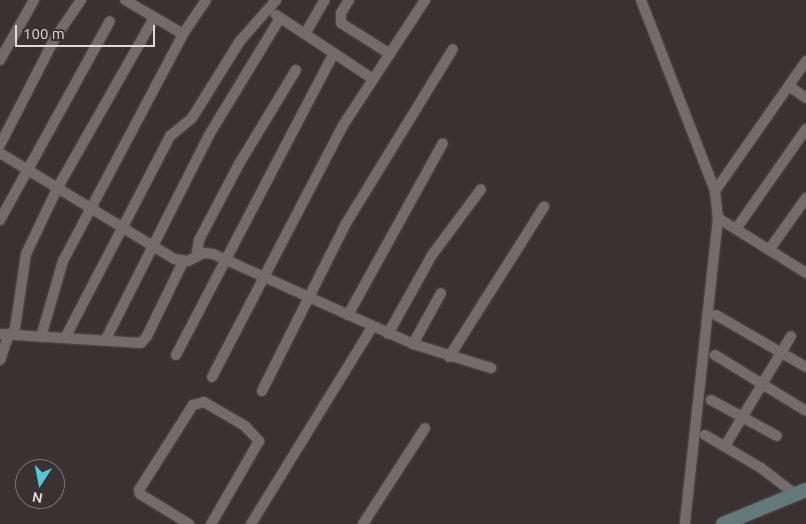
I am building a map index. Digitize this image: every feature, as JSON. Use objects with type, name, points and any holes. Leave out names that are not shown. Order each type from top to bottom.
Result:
[{"type":"street","points":[[0,60],[34,0]]},
{"type":"street","points":[[0,146],[55,38],[81,0]]},
{"type":"street","points":[[125,0],[143,5],[154,18],[182,34]]},
{"type":"street","points":[[41,336],[63,261],[182,34],[206,0]]},
{"type":"street","points":[[65,338],[170,136],[192,118],[240,41],[276,0]]},
{"type":"street","points":[[305,34],[325,0]]},
{"type":"street","points":[[348,0],[341,13],[341,23],[390,54]]},
{"type":"street","points":[[212,377],[342,127],[425,0]]},
{"type":"street","points":[[641,0],[715,191],[718,218],[684,524]]},
{"type":"street","points":[[269,10],[373,79]]},
{"type":"street","points":[[0,360],[8,334],[26,254],[58,187],[154,18]]},
{"type":"street","points":[[105,341],[209,135],[280,18]]},
{"type":"street","points":[[0,220],[110,21]]},
{"type":"street","points":[[262,391],[345,225],[452,49]]},
{"type":"street","points":[[176,355],[334,54]]},
{"type":"street","points":[[715,191],[806,61]]},
{"type":"street","points":[[196,258],[198,240],[239,164],[296,70]]},
{"type":"street","points":[[788,86],[806,98]]},
{"type":"street","points":[[736,229],[806,129]]},
{"type":"street","points":[[348,315],[443,143]]},
{"type":"street","points":[[0,153],[58,187],[121,228],[183,262],[204,253],[228,259],[388,334],[449,357],[491,368]]},
{"type":"street","points":[[388,334],[432,255],[482,189]]},
{"type":"street","points":[[769,250],[806,198]]},
{"type":"street","points":[[449,357],[544,207]]},
{"type":"street","points":[[718,218],[805,270]]},
{"type":"street","points":[[8,334],[105,341],[145,341],[183,262]]},
{"type":"street","points":[[414,344],[441,293]]},
{"type":"street","points":[[716,314],[805,365]]},
{"type":"street","points":[[251,524],[372,327]]},
{"type":"street","points":[[725,446],[760,384],[791,336]]},
{"type":"street","points":[[715,355],[806,411]]},
{"type":"street","points":[[711,400],[778,436]]},
{"type":"street","points":[[189,524],[140,494],[139,490],[193,406],[204,402],[245,426],[259,440],[210,524]]},
{"type":"street","points":[[363,524],[424,428]]},
{"type":"street","points":[[705,435],[801,492]]},
{"type":"street","points":[[723,524],[801,492]]}]
